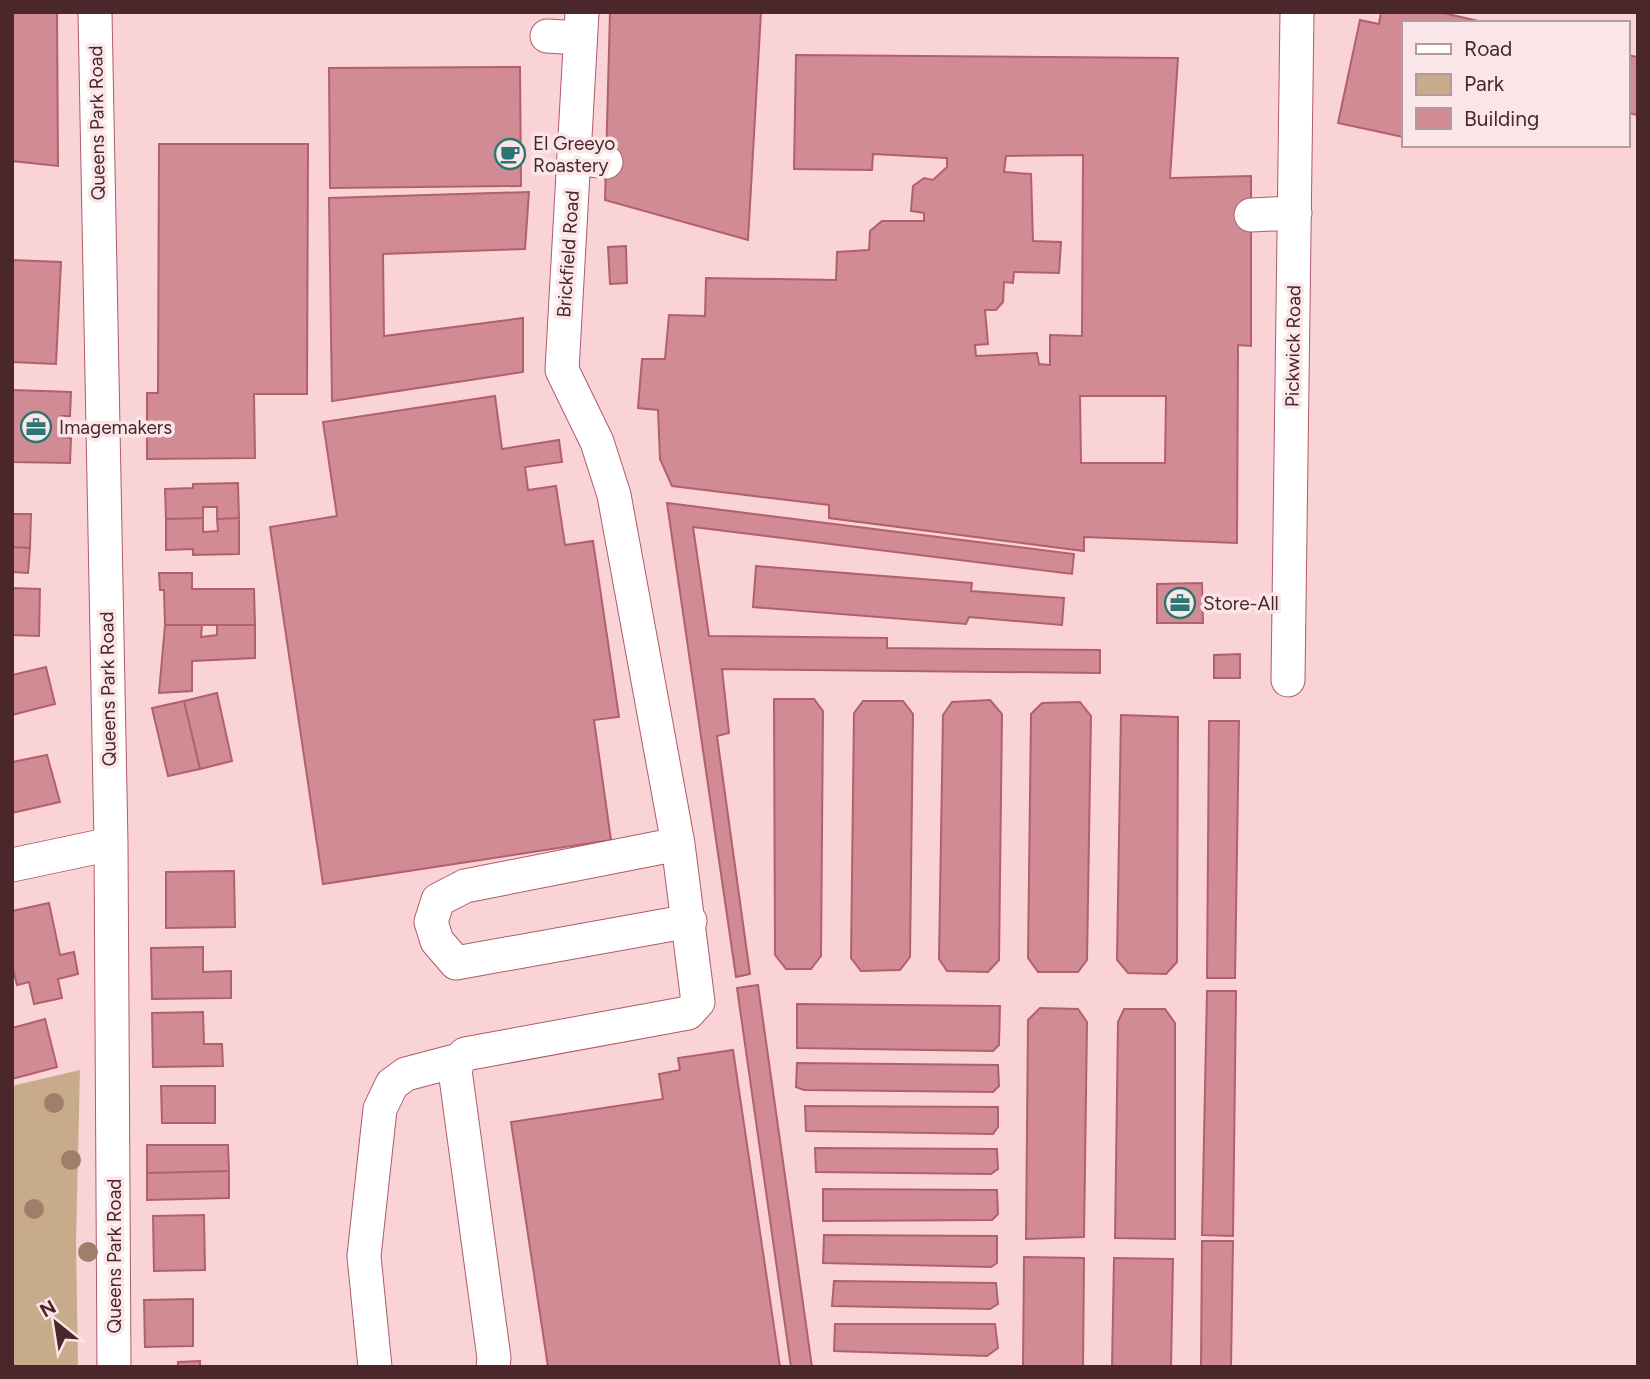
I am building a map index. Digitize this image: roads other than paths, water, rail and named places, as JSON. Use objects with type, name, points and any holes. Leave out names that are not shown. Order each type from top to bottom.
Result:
[{"type":"street","name":"Queens Park Road","points":[[95,12],[111,844],[114,1367]]},
{"type":"street","name":"Pickwick Road","points":[[1288,680],[1297,12]]},
{"type":"street","points":[[547,36],[581,25]]},
{"type":"street","name":"Brickfield Road","points":[[581,25],[590,160],[562,370],[597,442],[614,495],[678,844]]},
{"type":"street","points":[[1251,224],[1295,222]]},
{"type":"street","points":[[12,864],[111,844]]},
{"type":"street","points":[[493,1367],[494,1358],[455,1070],[459,1060],[465,1054],[688,1013],[698,1002],[690,920],[678,844],[465,886],[438,900],[431,922],[437,941],[456,963],[690,920]]},
{"type":"street","points":[[375,1367],[364,1256],[380,1109],[391,1084],[406,1074],[459,1060]]},
{"type":"place","name":"El Greeyo Roastery","points":[[510,154]]},
{"type":"place","name":"Imagemakers","points":[[36,427]]},
{"type":"place","name":"Store-All","points":[[1180,603]]}]
